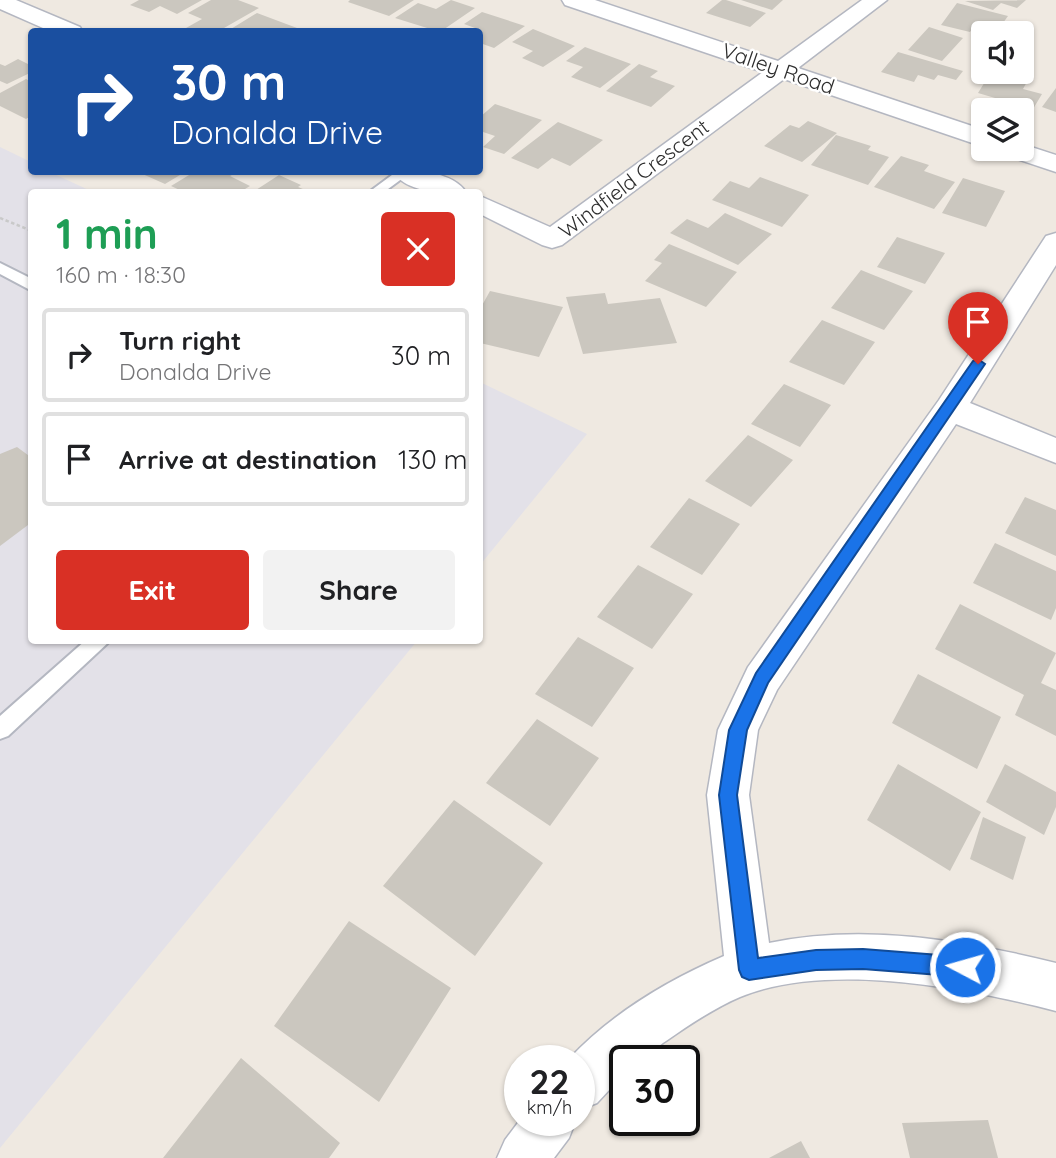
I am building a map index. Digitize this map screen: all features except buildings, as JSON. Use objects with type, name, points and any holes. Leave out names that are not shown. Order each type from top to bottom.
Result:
[{"type":"street","name":"Valley Road","points":[[573,0],[971,135]]},
{"type":"street","points":[[780,69],[876,0]]},
{"type":"street","points":[[0,1],[63,28]]},
{"type":"street","name":"Windfield Crescent","points":[[483,206],[552,240],[780,69]]},
{"type":"street","points":[[1034,157],[1056,164]]},
{"type":"street","points":[[412,175],[446,189]]},
{"type":"street","points":[[749,970],[728,795],[738,730],[762,679],[950,408],[1056,242]]},
{"type":"street","points":[[950,408],[1056,451]]},
{"type":"street","points":[[595,1065],[672,1007],[749,970],[816,960],[886,959],[991,969],[1056,987]]},
{"type":"street","points":[[523,1158],[539,1136]]},
{"type":"lane","points":[[380,189],[401,175]]},
{"type":"lane","points":[[0,268],[28,284]]},
{"type":"lane","points":[[0,729],[96,644]]},
{"type":"path","points":[[0,218],[28,229]]},
{"type":"shaded area","points":[[0,147],[28,161],[28,175],[56,175],[87,189],[28,189],[28,644],[415,644],[0,1148]]},
{"type":"shaded area","points":[[483,383],[587,434],[483,561]]},
{"type":"route","points":[[965,967],[863,959],[816,960],[749,970],[728,795],[738,730],[762,679],[978,364]]}]
